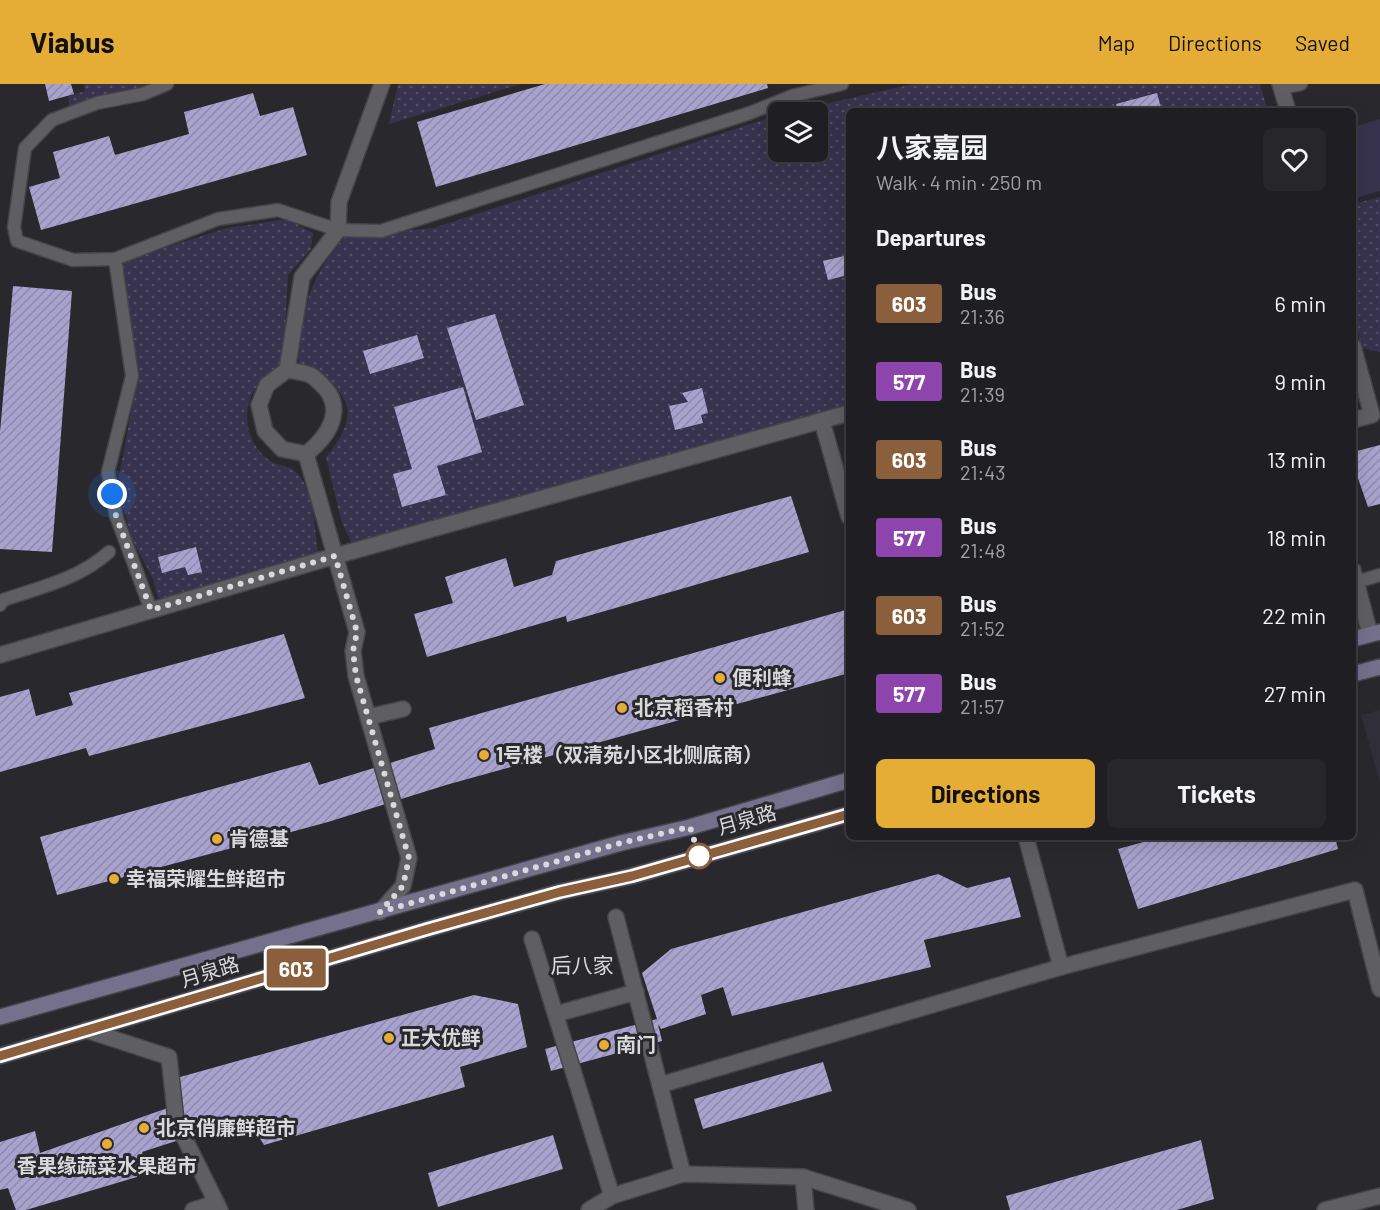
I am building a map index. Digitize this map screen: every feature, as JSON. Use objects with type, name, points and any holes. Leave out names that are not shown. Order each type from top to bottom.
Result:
[{"type":"main road","points":[[1356,638],[1375,633]]},
{"type":"main road","points":[[1356,673],[1380,667]]},
{"type":"main road","name":"月泉路","points":[[0,1017],[621,843],[690,827],[846,781]]},
{"type":"main road","name":"月泉路","points":[[0,1056],[439,926],[560,892],[632,876],[846,815]]},
{"type":"street","points":[[306,454],[282,449],[265,431],[259,405],[267,385],[287,370],[302,277],[338,230],[339,201],[382,84]]},
{"type":"street","points":[[1281,86],[1287,108]]},
{"type":"street","points":[[1356,355],[1376,413],[1356,419]]},
{"type":"street","points":[[287,370],[311,375],[328,391],[334,402],[334,417],[322,441],[306,454]]},
{"type":"street","points":[[0,655],[335,556],[846,414]]},
{"type":"street","points":[[822,421],[846,506]]},
{"type":"street","points":[[306,454],[357,632],[353,651],[356,676],[409,858],[403,886],[380,912]]},
{"type":"street","points":[[1356,581],[1375,633]]},
{"type":"street","points":[[368,717],[403,709]]},
{"type":"street","points":[[1027,840],[1061,967]]},
{"type":"street","points":[[660,1085],[1061,967],[1354,890],[1380,989]]},
{"type":"street","points":[[616,917],[683,1174]]},
{"type":"street","points":[[532,939],[612,1196]]},
{"type":"street","points":[[556,1014],[636,993]]},
{"type":"street","points":[[86,1030],[169,1057],[176,1121],[218,1206],[193,1210]]},
{"type":"street","points":[[589,1210],[612,1196],[683,1174],[803,1177],[908,1210]]},
{"type":"street","points":[[803,1177],[806,1210]]},
{"type":"street","points":[[1325,1210],[1380,1196]]},
{"type":"lane","points":[[167,84],[143,94],[97,103],[52,120],[25,148],[14,227],[17,241],[74,260],[115,259],[218,219],[278,210],[338,230],[381,231],[727,120],[792,96],[842,84]]},
{"type":"lane","points":[[1281,86],[1301,84]]},
{"type":"lane","points":[[115,259],[132,376],[108,472],[116,516],[151,610]]},
{"type":"lane","points":[[0,605],[3,600],[76,576],[91,568],[109,552]]},
{"type":"lane","points":[[1356,576],[1380,575]]},
{"type":"shaded area","points":[[84,84],[158,84],[70,107],[68,96],[85,91]]},
{"type":"shaded area","points":[[398,84],[521,84],[389,124]]},
{"type":"shaded area","points":[[913,84],[1260,84],[1267,108],[846,108],[846,409],[353,546],[341,520],[326,457],[345,426],[348,413],[339,392],[329,382],[298,365],[305,311],[321,269],[343,237],[434,228],[768,118],[768,162],[828,162],[828,103]]},
{"type":"shaded area","points":[[1380,119],[1380,191],[1356,198],[1356,126]]},
{"type":"shaded area","points":[[1380,197],[1380,352],[1362,348],[1356,325],[1356,203]]},
{"type":"shaded area","points":[[287,219],[313,233],[311,249],[288,275],[283,367],[262,381],[253,392],[247,412],[248,423],[250,434],[261,453],[274,463],[291,468],[303,481],[312,507],[318,553],[233,580],[158,599],[153,579],[133,541],[117,487],[137,381],[132,332],[119,265],[227,228]]},
{"type":"shaded area","points":[[1380,710],[1380,783],[1361,715]]},
{"type":"building","points":[[45,84],[71,84],[74,94],[49,101]]},
{"type":"building","points":[[545,84],[767,84],[768,88],[436,187],[417,122]]},
{"type":"building","points":[[253,93],[260,116],[293,107],[307,155],[41,230],[29,187],[60,178],[53,152],[109,136],[115,155],[189,134],[184,112]]},
{"type":"building","points":[[1157,93],[1161,108],[1117,108],[1116,104]]},
{"type":"building","points":[[844,256],[846,276],[828,280],[823,261]]},
{"type":"building","points":[[13,286],[72,291],[52,552],[0,549],[0,432]]},
{"type":"building","points":[[495,314],[524,405],[476,420],[447,328]]},
{"type":"building","points":[[417,335],[424,358],[370,374],[363,351]]},
{"type":"building","points":[[463,387],[482,452],[437,466],[446,495],[402,507],[393,474],[412,469],[394,407]]},
{"type":"building","points":[[702,388],[708,413],[701,415],[703,423],[675,430],[669,406],[688,402],[682,393]]},
{"type":"building","points":[[1380,445],[1380,504],[1368,507],[1356,473],[1356,451]]},
{"type":"building","points":[[791,496],[809,552],[567,622],[566,616],[427,657],[414,614],[453,603],[445,577],[506,558],[514,587],[552,575],[556,561]]},
{"type":"building","points":[[196,547],[202,572],[188,575],[185,567],[162,573],[158,557]]},
{"type":"building","name":"1号楼（双清苑小区北侧底商）","points":[[846,610],[846,674],[446,785],[328,822],[57,895],[40,837],[310,762],[319,785],[435,749],[429,728]]},
{"type":"building","points":[[284,634],[305,698],[89,756],[86,748],[0,772],[0,697],[29,689],[36,716],[73,705],[69,693]]},
{"type":"building","points":[[1151,840],[1336,840],[1338,849],[1138,909],[1118,849]]},
{"type":"building","points":[[938,874],[967,888],[1010,877],[1021,917],[924,940],[931,967],[732,1016],[723,987],[701,995],[706,1014],[661,1029],[658,1024],[662,1041],[551,1071],[545,1049],[657,1019],[642,973],[671,949]]},
{"type":"building","points":[[474,995],[518,1004],[527,1047],[460,1067],[465,1087],[264,1145],[247,1118],[142,1152],[147,1174],[26,1210],[16,1210],[8,1188],[0,1190],[0,1142],[35,1131],[40,1153],[179,1104],[173,1079]]},
{"type":"building","points":[[823,1062],[832,1091],[703,1129],[694,1099]]},
{"type":"building","points":[[553,1135],[563,1169],[438,1207],[428,1173]]},
{"type":"building","points":[[1201,1140],[1214,1199],[1177,1210],[1010,1210],[1006,1196]]},
{"type":"bus line","name":"603","points":[[0,1056],[428,929],[560,892],[632,876],[846,815]]},
{"type":"place","name":"便利蜂","points":[[720,678]]},
{"type":"place","name":"北京稻香村","points":[[622,708]]},
{"type":"place","name":"1号楼（双清苑小区北侧底商）","points":[[484,755]]},
{"type":"place","name":"肯德基","points":[[217,839]]},
{"type":"place","name":"幸福荣耀生鲜超市","points":[[114,879]]},
{"type":"place","name":"正大优鲜","points":[[389,1038]]},
{"type":"place","name":"南门","points":[[604,1045]]},
{"type":"place","name":"北京俏廉鲜超市","points":[[144,1128]]},
{"type":"place","name":"香果缘蔬菜水果超市","points":[[107,1144]]},
{"type":"district","name":"后八家","points":[[582,966]]},
{"type":"route","points":[[112,494],[116,516],[151,610],[335,556],[357,632],[353,651],[356,676],[409,858],[403,886],[380,912],[621,843],[690,827],[699,856]]}]
